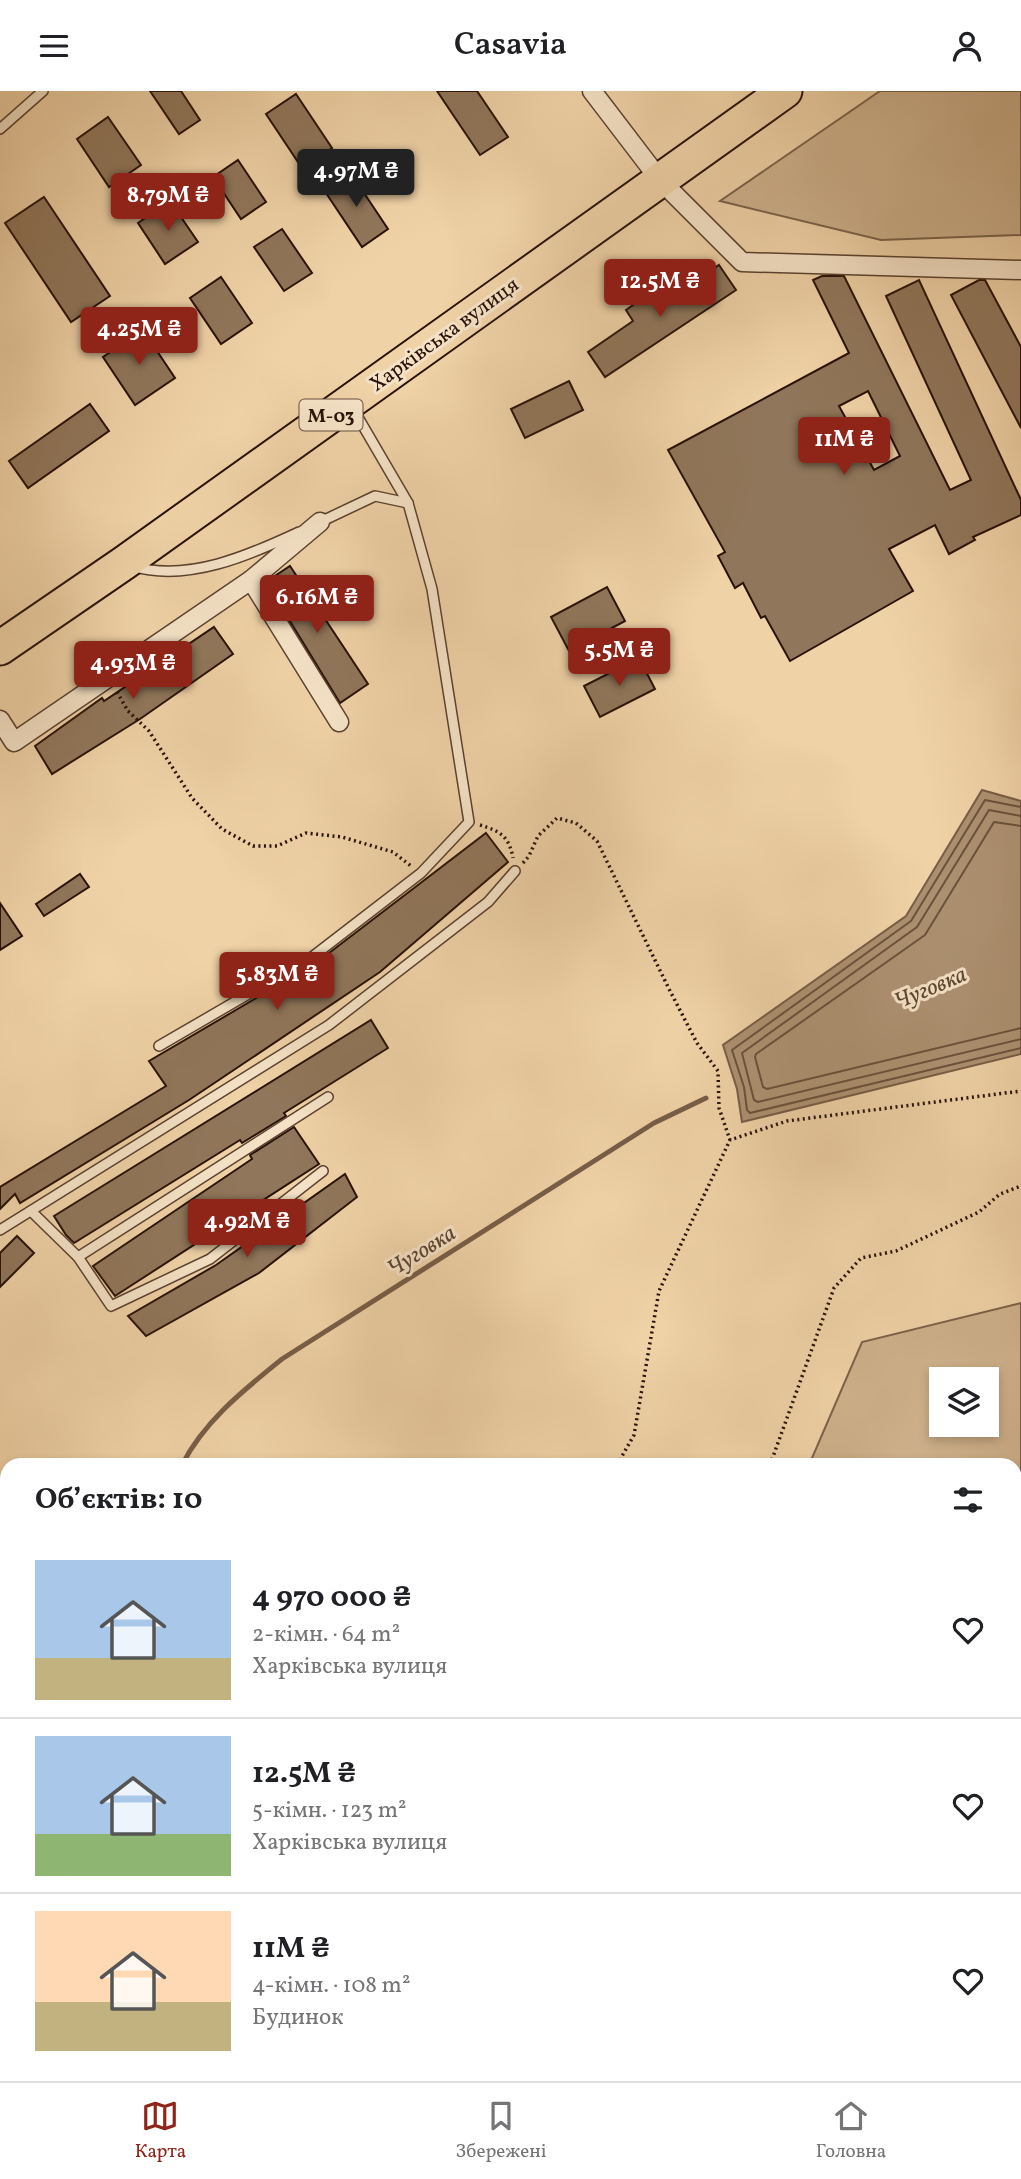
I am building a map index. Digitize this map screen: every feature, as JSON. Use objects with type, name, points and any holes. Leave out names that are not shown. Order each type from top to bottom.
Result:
[{"type":"highway","name":"Харківська вулиця","points":[[0,648],[124,563],[785,91]]},
{"type":"street","points":[[592,91],[660,180],[742,262],[1021,270]]},
{"type":"street","points":[[0,720],[14,742],[251,580],[320,522]]},
{"type":"street","points":[[251,580],[340,722]]},
{"type":"lane","points":[[0,129],[43,91]]},
{"type":"lane","points":[[159,1046],[312,957],[421,873],[469,822],[432,589],[408,503],[349,402]]},
{"type":"lane","points":[[124,563],[146,570],[197,569],[271,545],[375,496],[408,503]]},
{"type":"lane","points":[[0,1230],[329,1025],[488,902],[515,871]]},
{"type":"lane","points":[[78,1257],[328,1097]]},
{"type":"lane","points":[[30,1211],[78,1257],[111,1306],[210,1259],[323,1171]]},
{"type":"path","points":[[108,678],[128,711],[149,731],[191,798],[222,829],[253,846],[277,846],[306,833],[342,837],[393,852],[421,873]]},
{"type":"path","points":[[515,871],[529,856],[538,836],[557,818],[576,823],[597,841],[697,1043],[718,1071],[719,1108],[730,1140],[659,1291],[634,1435],[621,1458]]},
{"type":"path","points":[[469,822],[499,831],[511,846],[515,871]]},
{"type":"path","points":[[730,1140],[787,1121],[1021,1091]]},
{"type":"path","points":[[773,1458],[834,1288],[861,1258],[896,1251],[979,1212],[1000,1194],[1021,1186]]},
{"type":"shaded area","points":[[880,91],[1021,91],[1021,235],[881,240],[720,201]]},
{"type":"shaded area","points":[[1021,1303],[1021,1458],[812,1458],[862,1342]]},
{"type":"water","points":[[982,790],[1021,801],[1021,1054],[742,1122],[737,1089],[723,1045],[906,916]]},
{"type":"building","points":[[150,91],[181,91],[200,120],[179,134]]},
{"type":"building","points":[[437,91],[477,91],[508,137],[480,155]]},
{"type":"building","points":[[296,94],[332,148],[302,168],[266,114]]},
{"type":"building","points":[[108,117],[141,165],[109,187],[77,139]]},
{"type":"building","points":[[238,160],[266,202],[241,219],[213,177]]},
{"type":"building","points":[[350,172],[388,229],[362,247],[324,190]]},
{"type":"building","points":[[44,197],[110,296],[71,322],[5,223]]},
{"type":"building","points":[[170,201],[198,242],[165,264],[138,223]]},
{"type":"building","points":[[282,229],[312,273],[284,291],[254,247]]},
{"type":"building","points":[[719,265],[736,290],[605,377],[588,352],[633,321],[626,310],[659,287],[668,300]]},
{"type":"building","points":[[822,276],[844,276],[950,490],[971,480],[886,296],[919,280],[1021,500],[1021,515],[973,537],[975,540],[949,554],[935,525],[889,549],[913,591],[790,661],[765,616],[761,618],[743,583],[735,588],[718,556],[725,552],[668,450],[849,353],[813,280]],"holes":[[[868,391],[900,456],[874,470],[839,406]]]},
{"type":"building","points":[[221,277],[252,323],[221,344],[190,298]]},
{"type":"building","points":[[979,280],[985,280],[1021,347],[1021,428],[951,295]]},
{"type":"building","points":[[143,330],[175,378],[135,405],[103,357]]},
{"type":"building","points":[[569,381],[583,410],[525,438],[511,409]]},
{"type":"building","points":[[90,404],[109,431],[28,488],[9,461]]},
{"type":"building","points":[[290,566],[368,684],[340,703],[266,582]]},
{"type":"building","points":[[607,587],[625,621],[569,651],[551,617]]},
{"type":"building","points":[[214,627],[233,654],[140,719],[52,774],[35,746],[102,698],[104,701]]},
{"type":"building","points":[[639,658],[655,689],[600,717],[584,686]]},
{"type":"building","points":[[486,833],[508,862],[380,972],[189,1100],[20,1203],[15,1194],[0,1209],[0,1187],[166,1086],[149,1061],[316,963]]},
{"type":"building","points":[[80,874],[89,887],[44,916],[36,904]]},
{"type":"building","points":[[0,903],[22,936],[0,950]]},
{"type":"building","points":[[371,1020],[388,1048],[284,1113],[286,1116],[242,1143],[240,1140],[74,1243],[66,1235],[54,1216]]},
{"type":"building","points":[[294,1127],[319,1164],[115,1296],[93,1266],[252,1159],[250,1155]]},
{"type":"building","points":[[345,1174],[357,1197],[259,1273],[146,1336],[128,1316],[216,1265]]},
{"type":"building","points":[[17,1236],[34,1253],[0,1287],[0,1253]]},
{"type":"waterway","name":"Чуговка","points":[[186,1458],[214,1420],[282,1359],[654,1123],[706,1098]]}]
